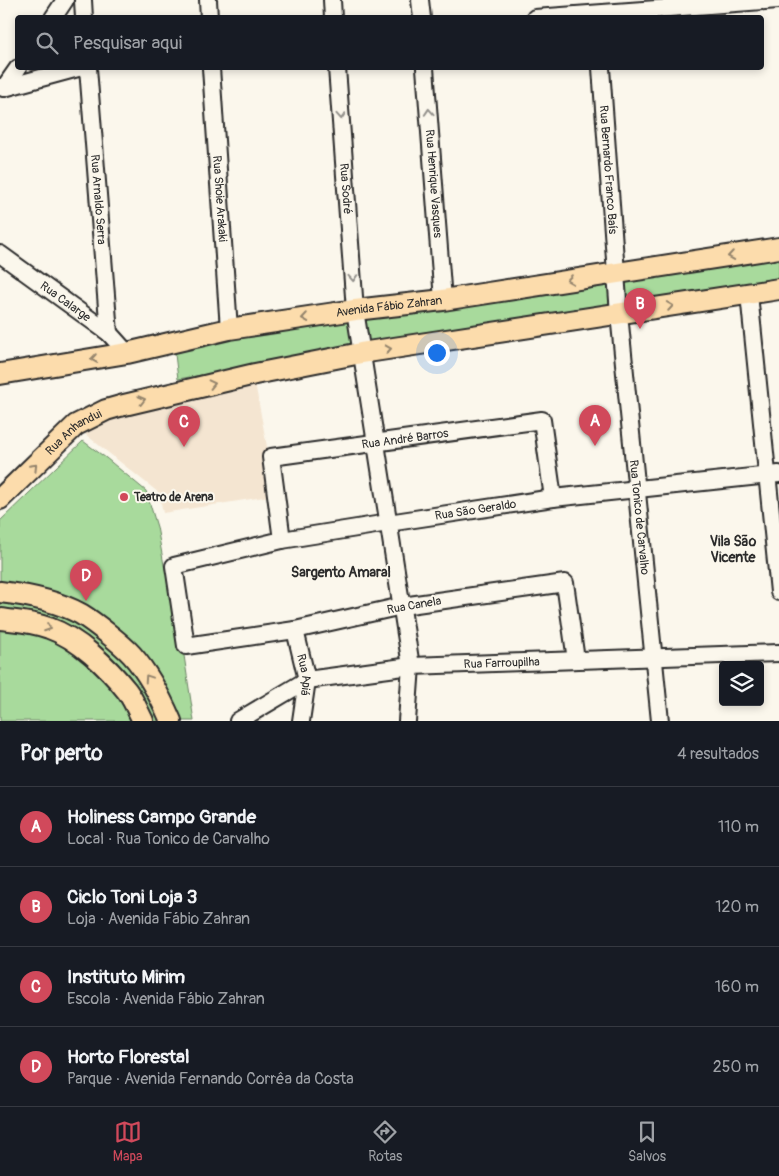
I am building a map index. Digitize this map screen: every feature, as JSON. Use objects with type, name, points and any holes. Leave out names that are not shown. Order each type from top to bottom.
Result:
[{"type":"main road","name":"Avenida Fábio Zahran","points":[[0,374],[127,353],[229,329],[355,310],[443,300],[779,248]]},
{"type":"main road","points":[[361,353],[779,289]]},
{"type":"main road","name":"Rua Anhandui","points":[[0,499],[76,426],[106,410],[255,374],[361,353]]},
{"type":"main road","points":[[0,592],[20,594],[59,605],[81,614],[132,655],[153,685],[171,721]]},
{"type":"main road","points":[[0,619],[28,622],[51,629],[73,640],[88,652],[127,691],[144,721]]},
{"type":"street","points":[[55,15],[65,0]]},
{"type":"street","points":[[83,0],[84,15]]},
{"type":"street","points":[[208,0],[209,15]]},
{"type":"street","points":[[332,0],[333,15]]},
{"type":"street","points":[[420,0],[422,15]]},
{"type":"street","points":[[558,15],[596,10],[778,0]]},
{"type":"street","points":[[2,88],[16,70]]},
{"type":"street","points":[[2,88],[70,70]]},
{"type":"street","name":"Rua Arnaldo Serra","points":[[88,70],[109,333]]},
{"type":"street","name":"Rua Shoie Arakaki","points":[[211,70],[229,329]]},
{"type":"street","name":"Rua Sodré","points":[[337,70],[355,310],[411,666],[407,721]]},
{"type":"street","name":"Rua Henrique Vasques","points":[[425,70],[443,300]]},
{"type":"street","name":"Rua Bernardo Franco Baís","points":[[601,70],[618,314]]},
{"type":"street","name":"Rua Calarge","points":[[0,254],[109,333],[127,353]]},
{"type":"street","points":[[749,294],[773,475],[779,592]]},
{"type":"street","name":"Rua Tonico de Carvalho","points":[[618,314],[660,721]]},
{"type":"street","name":"Rua André Barros","points":[[282,540],[271,458],[542,420],[553,498]]},
{"type":"street","name":"Rua São Geraldo","points":[[186,646],[174,566],[282,540],[388,523],[553,498],[773,475]]},
{"type":"street","name":"Rua Canela","points":[[186,646],[295,630],[402,606],[565,583],[576,660]]},
{"type":"street","name":"Rua Apiá","points":[[295,630],[307,680],[301,721]]},
{"type":"street","name":"Rua Farroupilha","points":[[238,721],[307,680],[411,666],[779,654]]},
{"type":"shaded area","points":[[255,383],[276,495],[163,513],[159,493],[85,434],[126,413],[164,406]]},
{"type":"green space","points":[[779,254],[779,285],[295,359],[178,379],[174,346]]},
{"type":"green space","points":[[83,441],[146,491],[157,527],[181,636],[194,721],[0,721],[0,521]]},
{"type":"place","name":"Ciclo Toni Loja 3","points":[[640,329]]},
{"type":"place","name":"Holiness Campo Grande","points":[[595,446]]},
{"type":"place","name":"Instituto Mirim","points":[[184,447]]},
{"type":"place","name":"Teatro de Arena","points":[[124,497]]},
{"type":"place","name":"Horto Florestal","points":[[86,601]]},
{"type":"district","name":"Vila São Vicente","points":[[733,550]]},
{"type":"district","name":"Sargento Amaral","points":[[341,572]]}]
